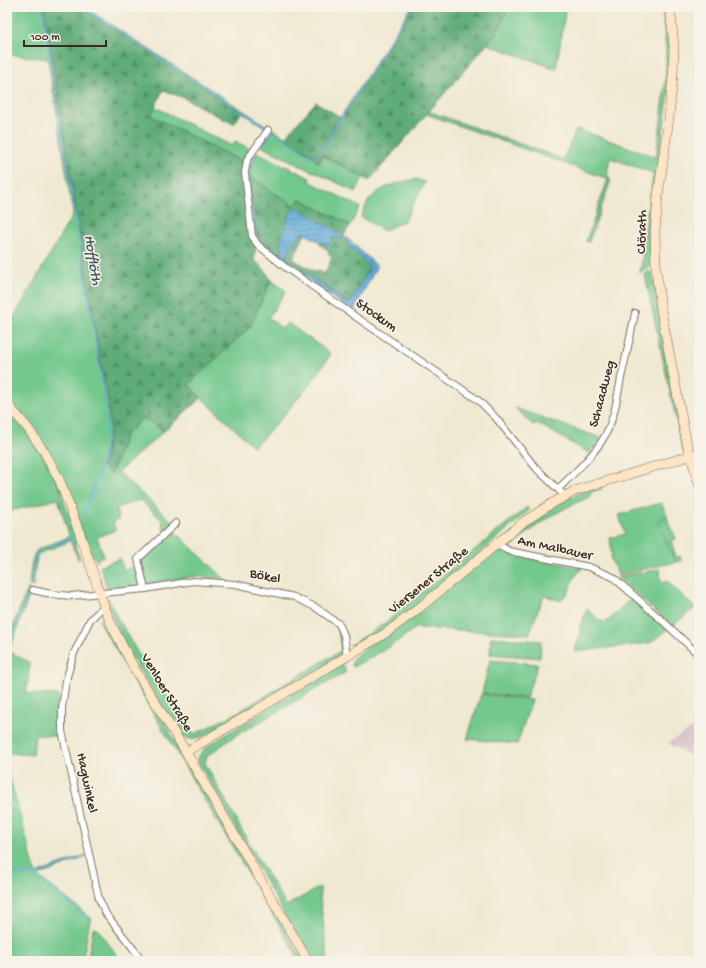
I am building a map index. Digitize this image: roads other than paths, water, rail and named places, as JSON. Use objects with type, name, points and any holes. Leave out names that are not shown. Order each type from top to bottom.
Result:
[{"type":"main road","name":"Clörath","points":[[670,7],[674,46],[673,76],[669,118],[658,196],[655,232],[656,268],[660,310],[695,454],[699,484]]},
{"type":"main road","name":"Venloer Straße","points":[[7,404],[27,427],[45,453],[59,479],[75,520],[99,594],[113,628],[134,668],[186,752],[308,961]]},
{"type":"main road","name":"Viersener Straße","points":[[186,752],[383,635],[401,622],[498,542],[547,506],[575,491],[603,481],[695,454]]},
{"type":"street","name":"Stockum","points":[[268,130],[247,160],[245,173],[252,236],[258,245],[291,271],[478,400],[496,418],[536,468],[565,496]]},
{"type":"street","name":"Schaadweg","points":[[558,489],[590,456],[602,440],[607,430],[617,400],[635,312]]},
{"type":"street","points":[[145,589],[138,559],[176,524]]},
{"type":"street","name":"Am Malbauer","points":[[498,542],[509,551],[589,567],[613,577],[699,655]]},
{"type":"street","name":"Bökel","points":[[33,590],[64,596],[145,589],[193,581],[235,584],[294,597],[315,607],[339,624],[344,635],[347,657]]},
{"type":"street","name":"Hagwinkel","points":[[104,606],[90,620],[74,653],[66,680],[62,708],[62,731],[99,899],[106,914],[143,961]]},
{"type":"water","points":[[297,207],[344,236],[342,240],[336,237],[326,245],[305,234],[301,234],[298,236],[285,258],[349,304],[370,267],[345,242],[347,238],[377,266],[353,312],[278,257],[282,251],[280,242],[288,219],[291,212]]},
{"type":"waterway","name":"Hofflöth","points":[[42,7],[105,401],[107,427],[104,456],[84,514]]},
{"type":"waterway","points":[[83,7],[266,127]]},
{"type":"waterway","points":[[262,146],[273,131],[315,159],[412,7]]},
{"type":"waterway","points":[[249,182],[250,166],[258,153]]},
{"type":"waterway","points":[[252,206],[257,237],[278,256]]},
{"type":"waterway","name":"Hofflöth","points":[[44,549],[71,538],[73,535]]},
{"type":"waterway","name":"Hofflöth","points":[[31,586],[37,552],[39,551]]},
{"type":"waterway","name":"Hofflöth","points":[[7,651],[29,591]]},
{"type":"waterway","points":[[37,875],[85,856]]},
{"type":"waterway","points":[[7,874],[36,875],[90,919]]}]
